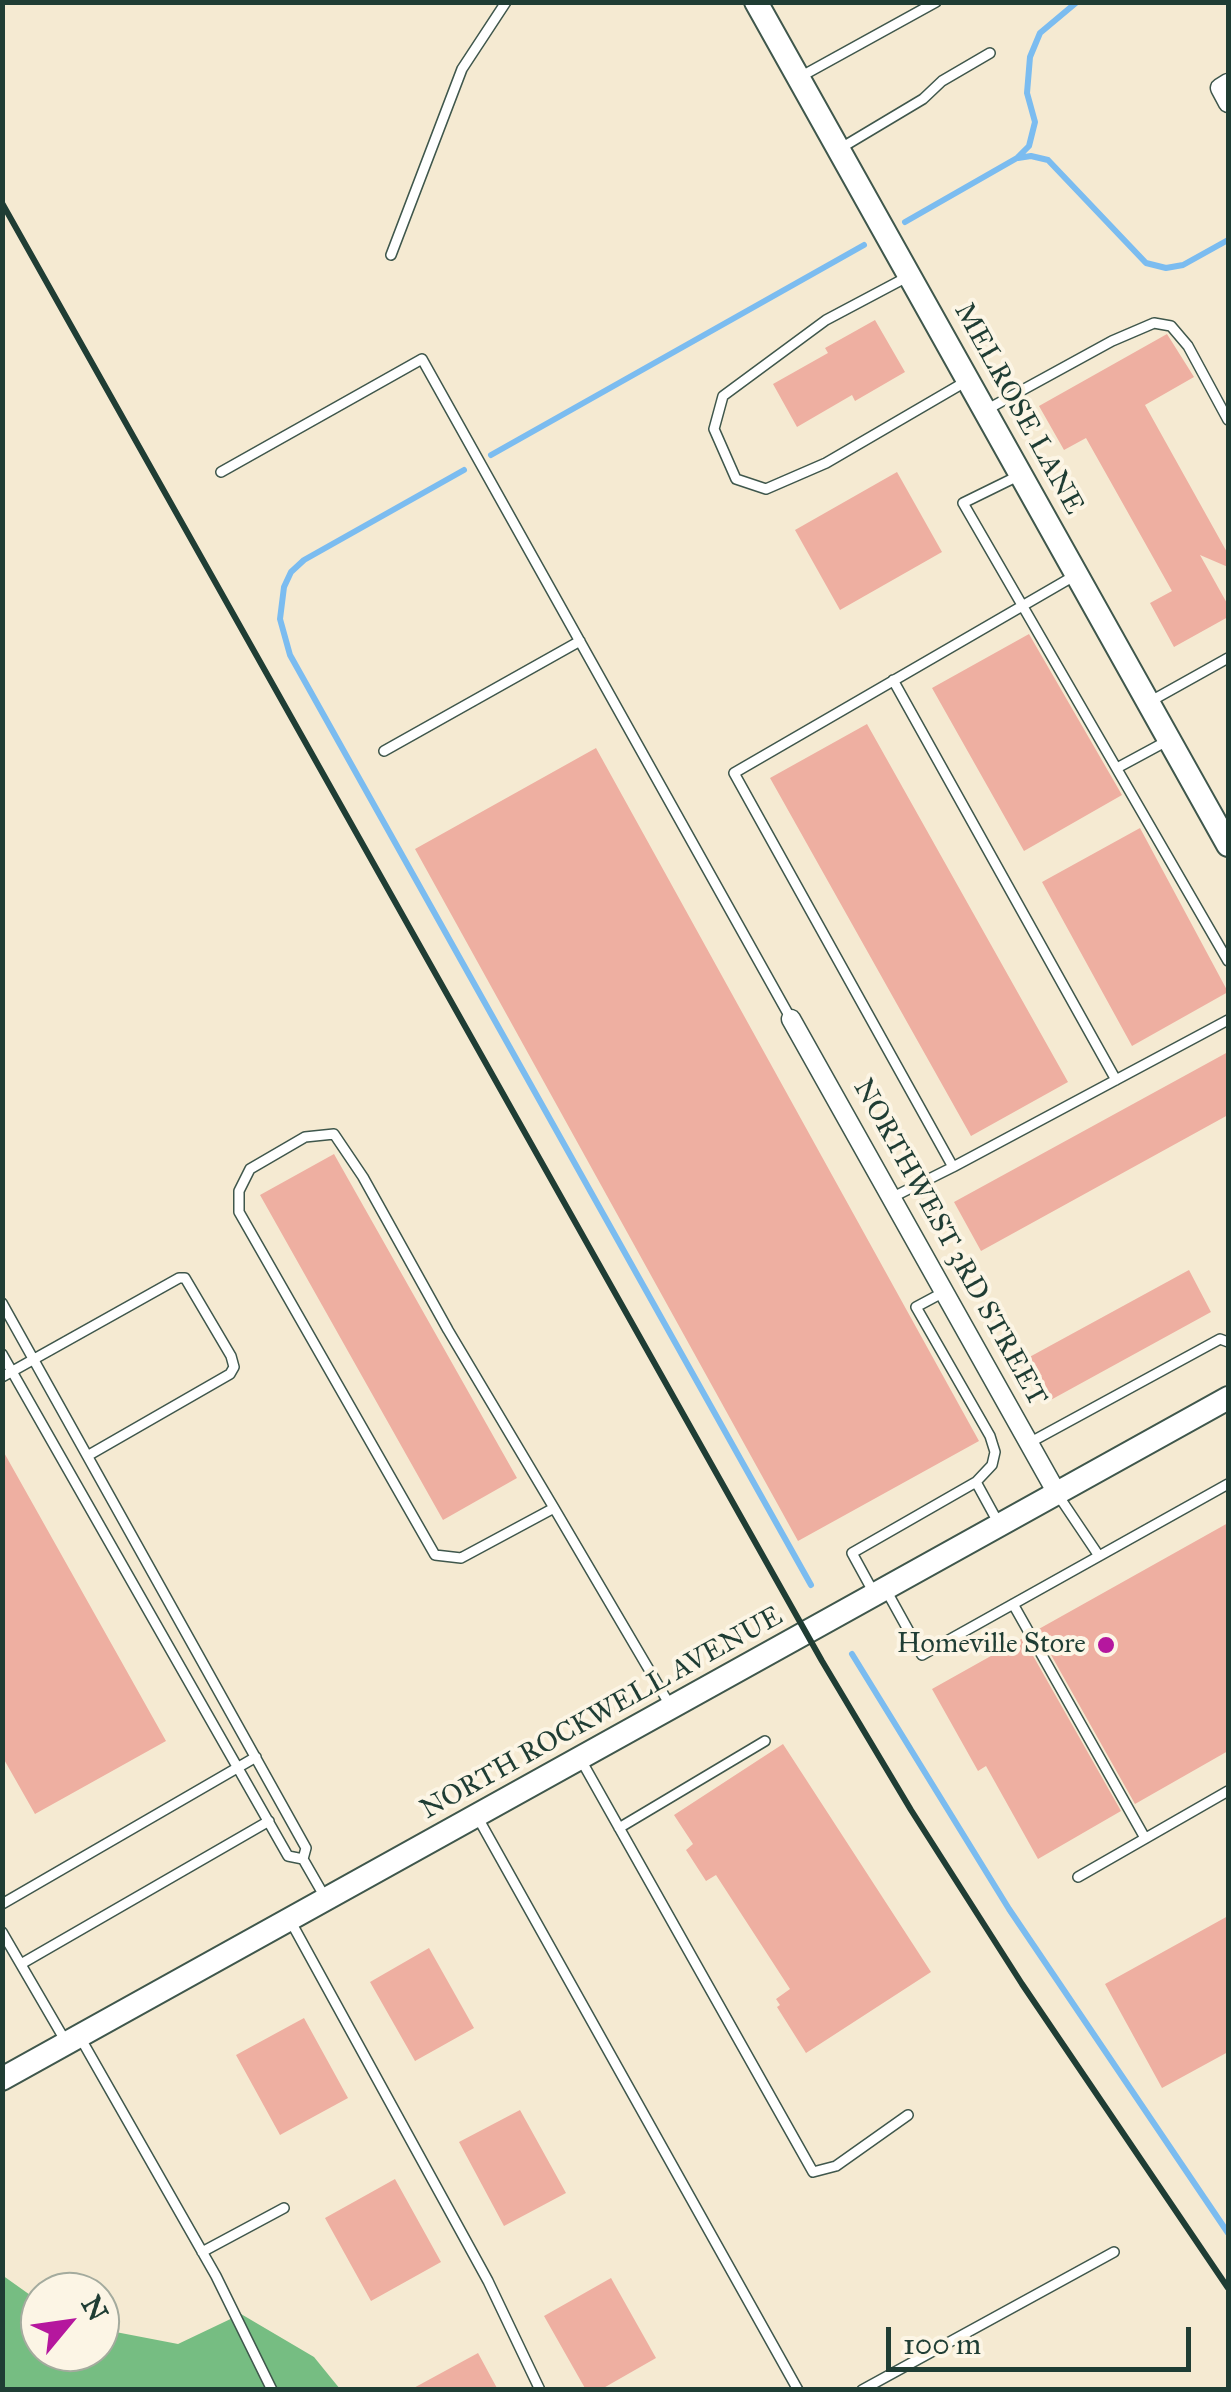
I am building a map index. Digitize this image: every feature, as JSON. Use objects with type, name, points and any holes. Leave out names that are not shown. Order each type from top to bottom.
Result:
[{"type":"main road","name":"MELROSE LANE","points":[[756,2],[1228,845]]},
{"type":"main road","name":"NORTH ROCKWELL AVENUE","points":[[2,2079],[291,1922],[1228,1398]]},
{"type":"street","name":"NORTHWEST 3RD STREET","points":[[791,1019],[1058,1494]]},
{"type":"lane","points":[[391,255],[462,69],[506,2]]},
{"type":"lane","points":[[798,78],[936,2]]},
{"type":"lane","points":[[838,149],[923,100],[942,81],[990,53]]},
{"type":"lane","points":[[909,276],[826,320],[723,396],[714,429],[736,479],[766,489],[826,463],[968,380]]},
{"type":"lane","points":[[985,411],[1112,341],[1154,323],[1170,326],[1188,346],[1228,420]]},
{"type":"lane","points":[[221,472],[422,359],[791,1019]]},
{"type":"lane","points":[[1020,474],[963,504],[1228,960]]},
{"type":"lane","points":[[954,1167],[734,772],[1076,574]]},
{"type":"lane","points":[[384,751],[580,641]]},
{"type":"lane","points":[[1148,702],[1228,658]]},
{"type":"lane","points":[[893,680],[1116,1080]]},
{"type":"lane","points":[[1117,768],[1169,740]]},
{"type":"lane","points":[[892,1198],[1228,1020]]},
{"type":"lane","points":[[554,1508],[461,1558],[435,1555],[239,1212],[239,1191],[250,1169],[306,1137],[334,1134],[364,1177],[448,1330],[554,1508],[672,1709]]},
{"type":"lane","points":[[2,1377],[185,1278],[234,1367],[230,1374],[89,1455]]},
{"type":"lane","points":[[944,1292],[916,1307],[990,1436],[992,1465],[976,1482],[852,1552],[922,1656],[1228,1484]]},
{"type":"lane","points":[[2,1304],[306,1848],[303,1859],[328,1901]]},
{"type":"lane","points":[[1029,1443],[1220,1339],[1228,1342]]},
{"type":"lane","points":[[2,1354],[288,1856],[303,1859]]},
{"type":"lane","points":[[976,1482],[1000,1527]]},
{"type":"lane","points":[[1058,1494],[1098,1556]]},
{"type":"lane","points":[[123,1567],[144,1554]]},
{"type":"lane","points":[[1013,1604],[1145,1838]]},
{"type":"lane","points":[[619,1828],[765,1741]]},
{"type":"lane","points":[[2,1904],[256,1757]]},
{"type":"lane","points":[[581,1760],[813,2172],[836,2166],[908,2116]]},
{"type":"lane","points":[[1078,1877],[1228,1791]]},
{"type":"lane","points":[[478,1818],[798,2390]]},
{"type":"lane","points":[[21,1964],[269,1821]]},
{"type":"lane","points":[[291,1922],[488,2281],[540,2390]]},
{"type":"lane","points":[[2,1932],[74,2040],[202,2252],[272,2390]]},
{"type":"lane","points":[[202,2252],[284,2208]]},
{"type":"lane","points":[[862,2390],[1114,2252]]},
{"type":"green space","points":[[2,2275],[20,2288],[20,2372],[120,2372],[120,2333],[178,2344],[241,2314],[314,2357],[340,2389],[3,2389]]},
{"type":"building","points":[[875,320],[905,372],[855,401],[852,395],[797,427],[773,384]]},
{"type":"building","points":[[1167,334],[1194,377],[1145,405],[1228,554],[1228,567],[1200,555],[1228,605],[1228,617],[1174,647],[1150,603],[1172,591],[1086,438],[1064,450],[1039,406]]},
{"type":"building","points":[[897,472],[942,552],[840,610],[795,530]]},
{"type":"building","points":[[1029,634],[1122,795],[1024,851],[932,688]]},
{"type":"building","points":[[867,724],[1068,1082],[971,1136],[770,778]]},
{"type":"building","points":[[596,748],[979,1441],[798,1541],[415,849]]},
{"type":"building","points":[[1140,828],[1228,992],[1132,1046],[1042,882]]},
{"type":"building","points":[[1228,1052],[1228,1115],[981,1251],[954,1202]]},
{"type":"building","points":[[334,1154],[517,1478],[443,1520],[260,1195]]},
{"type":"building","points":[[1189,1270],[1211,1312],[1047,1402],[1024,1360]]},
{"type":"building","points":[[2,1449],[166,1741],[35,1814],[2,1756]]},
{"type":"building","points":[[1228,1523],[1228,1751],[1135,1804],[1037,1630]]},
{"type":"building","points":[[1023,1638],[1121,1811],[1038,1859],[986,1766],[978,1771],[932,1689]]},
{"type":"building","points":[[783,1744],[931,1972],[806,2053],[777,2007],[780,2005],[776,1999],[790,1989],[716,1875],[706,1881],[686,1850],[693,1844],[674,1815]]},
{"type":"building","points":[[1228,1916],[1228,2052],[1162,2088],[1105,1984]]},
{"type":"building","points":[[429,1948],[474,2028],[415,2061],[370,1982]]},
{"type":"building","points":[[304,2018],[348,2098],[280,2135],[236,2055]]},
{"type":"building","points":[[520,2110],[566,2193],[504,2226],[459,2142]]},
{"type":"building","points":[[395,2179],[441,2262],[371,2301],[325,2218]]},
{"type":"building","points":[[611,2278],[656,2358],[600,2390],[586,2390],[544,2316]]},
{"type":"building","points":[[478,2353],[498,2390],[410,2390]]},
{"type":"waterway","points":[[905,222],[1017,158],[1029,146],[1035,122],[1027,93],[1030,57],[1040,33],[1077,2]]},
{"type":"waterway","points":[[1018,158],[1048,160],[1146,263],[1166,268],[1183,265],[1228,240]]},
{"type":"waterway","points":[[491,455],[864,245]]},
{"type":"waterway","points":[[464,470],[304,560],[291,572],[284,587],[280,619],[290,655],[811,1585]]},
{"type":"waterway","points":[[852,1654],[1009,1909],[1228,2233]]},
{"type":"railway","points":[[2,203],[822,1661],[1022,1984],[1228,2288]]},
{"type":"place","name":"Homeville Store","points":[[1106,1645]]}]
